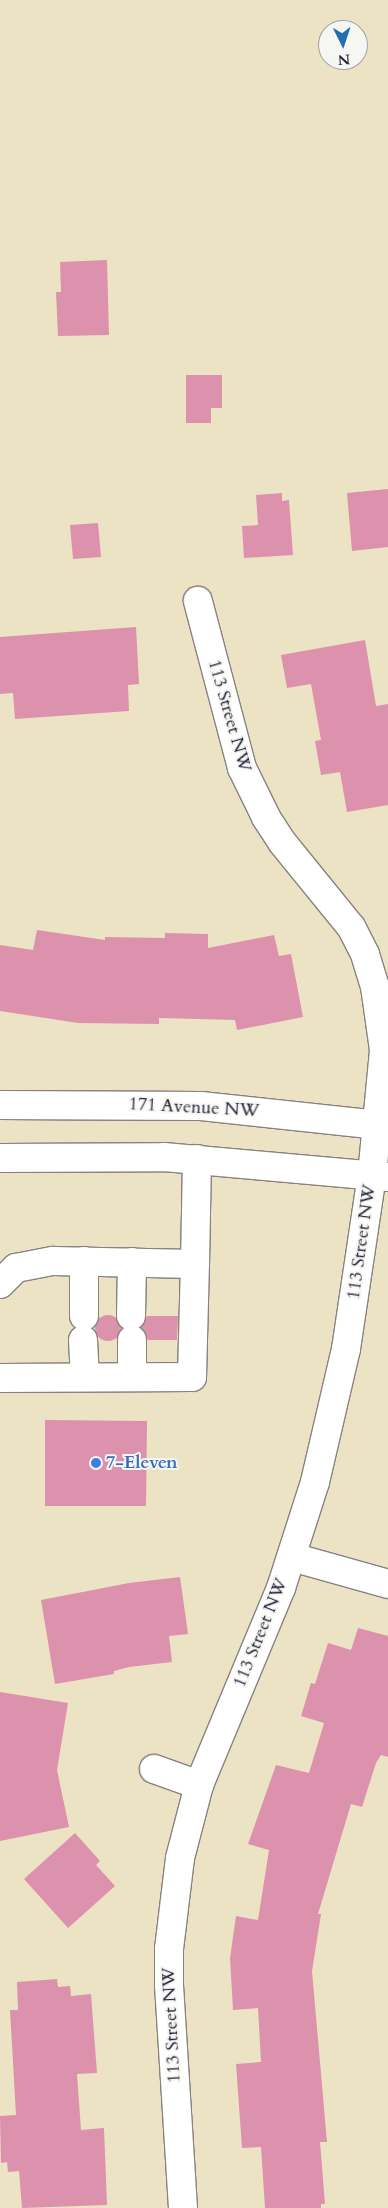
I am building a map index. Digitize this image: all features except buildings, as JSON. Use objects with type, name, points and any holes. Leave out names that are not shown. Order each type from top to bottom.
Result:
[{"type":"street","name":"113 Street NW","points":[[183,2208],[170,2022],[169,1949],[180,1858],[199,1785],[292,1557],[315,1482],[346,1350],[380,1176],[384,1050],[381,1018],[365,954],[351,926],[282,842],[252,791],[235,746],[198,601]]},
{"type":"street","name":"171 Avenue NW","points":[[0,1105],[201,1106],[383,1125]]},
{"type":"street","points":[[0,1158],[197,1159],[380,1176]]},
{"type":"street","points":[[0,1378],[192,1376],[197,1159]]},
{"type":"street","points":[[0,1284],[16,1268],[53,1261],[195,1264]]},
{"type":"street","points":[[84,1261],[86,1378]]},
{"type":"street","points":[[132,1262],[132,1377]]},
{"type":"street","points":[[292,1557],[388,1584]]},
{"type":"street","points":[[154,1769],[199,1785]]},
{"type":"place","name":"7-Eleven","points":[[96,1463]]}]
